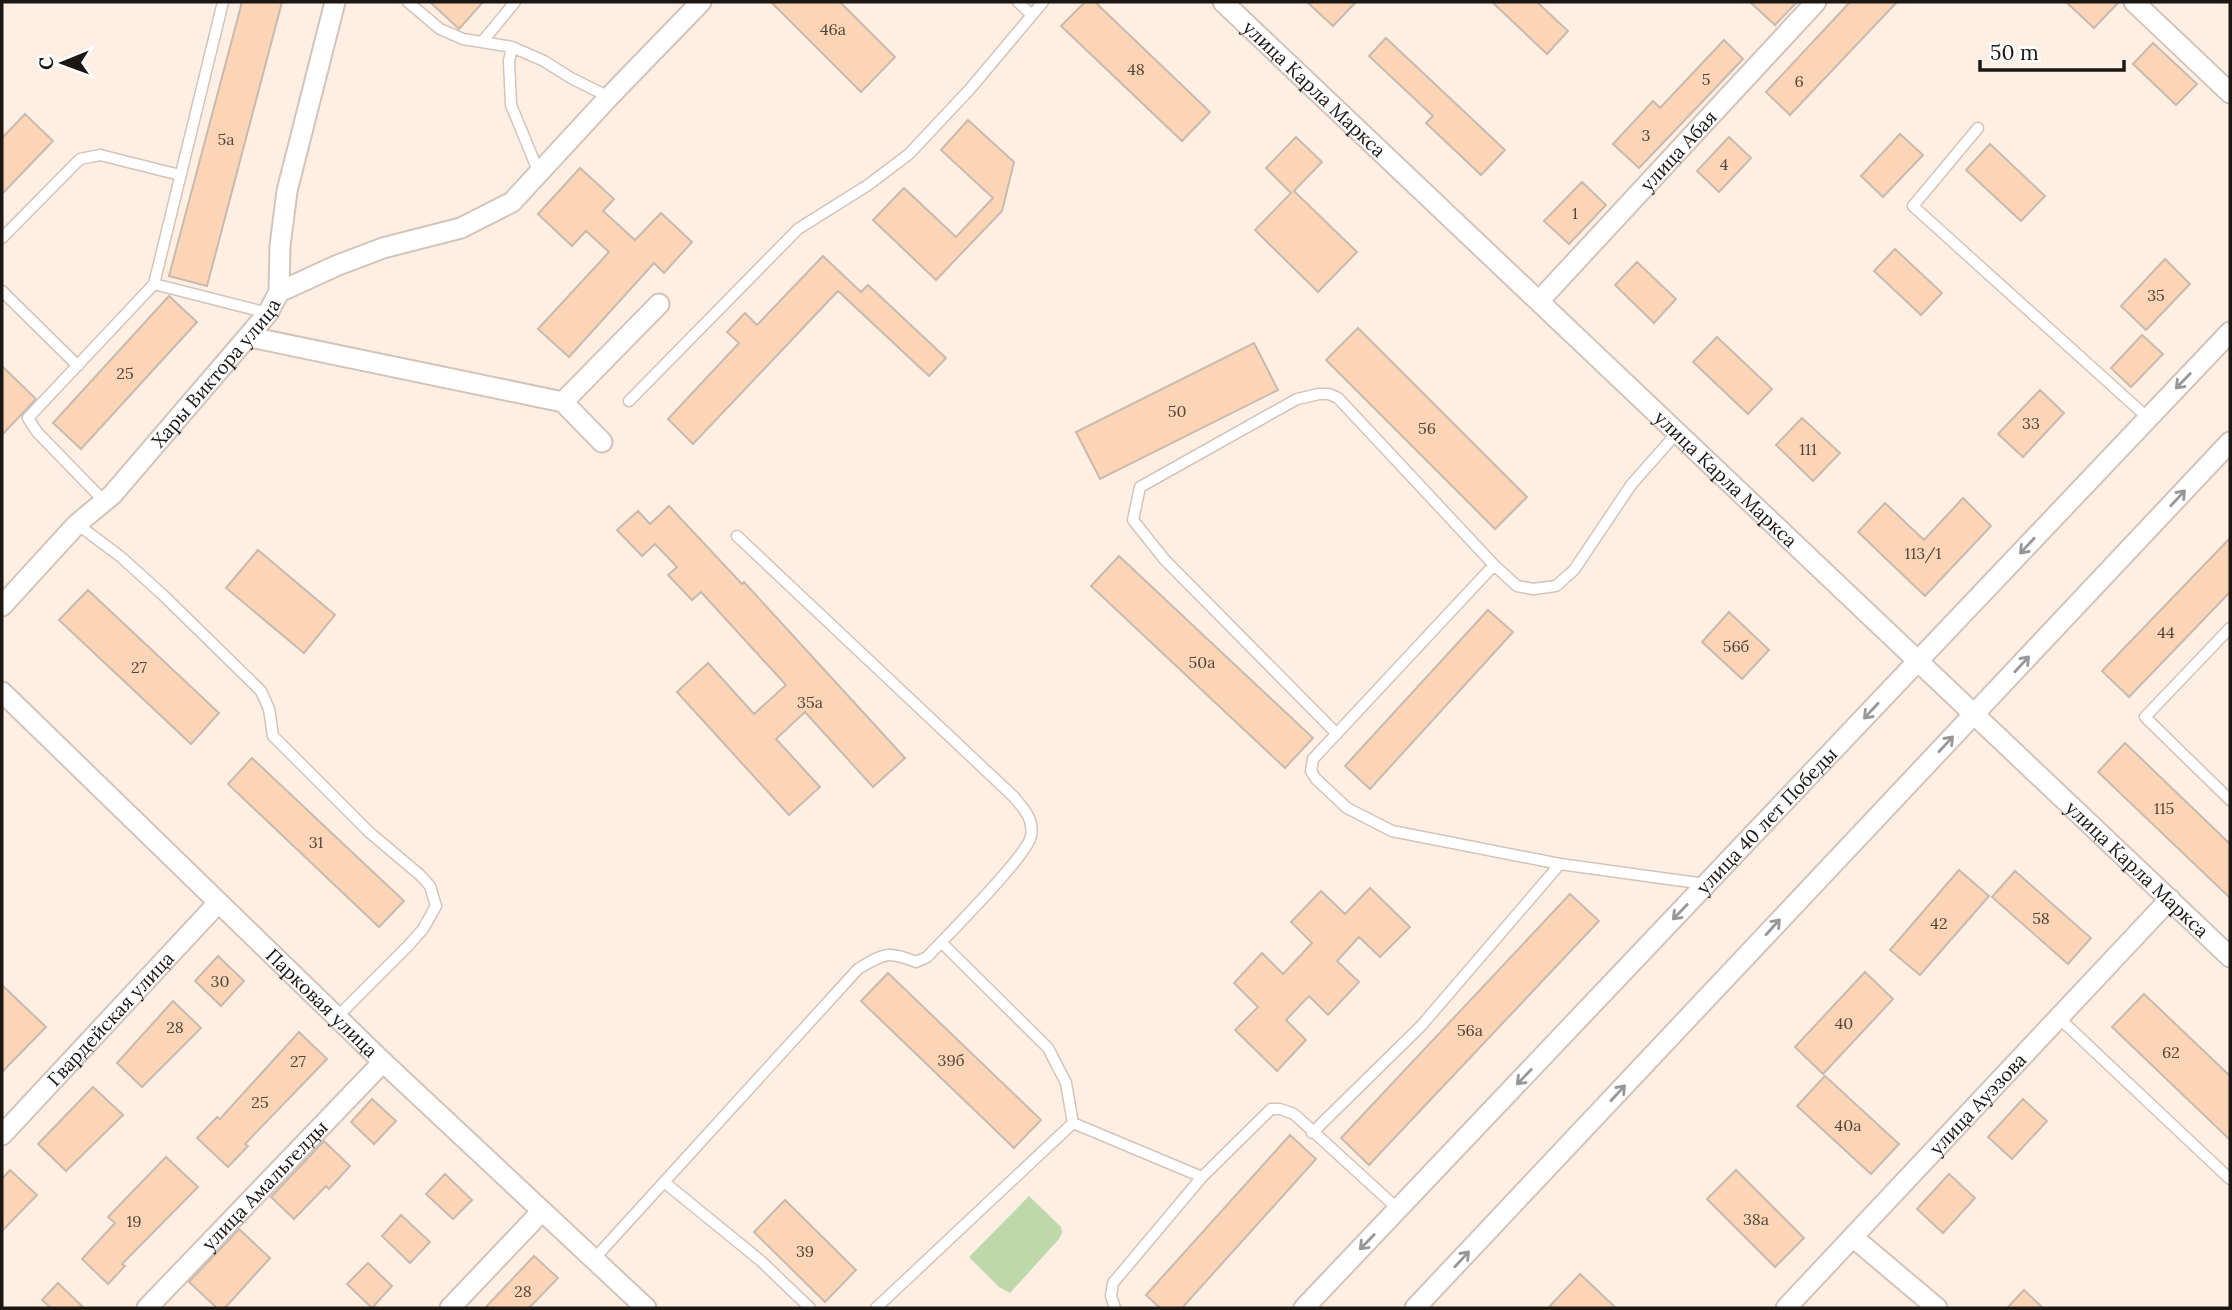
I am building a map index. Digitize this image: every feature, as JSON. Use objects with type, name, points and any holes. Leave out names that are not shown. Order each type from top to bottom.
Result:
[{"type":"street","name":"Хары Виктора улица","points":[[2,606],[77,524],[105,502],[268,313],[279,292],[280,246],[287,191],[335,2]]},
{"type":"street","points":[[279,292],[383,248],[461,228],[512,202],[701,2]]},
{"type":"street","name":"улица Карла Маркса","points":[[1223,2],[2230,957]]},
{"type":"street","name":"улица Абая","points":[[1539,301],[1816,2]]},
{"type":"street","points":[[2134,2],[2230,92]]},
{"type":"street","points":[[563,402],[659,304]]},
{"type":"street","name":"улица 40 лет Победы","points":[[1304,1308],[2230,332]]},
{"type":"street","points":[[250,337],[563,402],[602,442]]},
{"type":"street","points":[[1415,1308],[2230,442]]},
{"type":"street","name":"Парковая улица","points":[[2,692],[383,1062],[646,1308]]},
{"type":"street","name":"улица Ауэзова","points":[[1786,1308],[2170,899]]},
{"type":"street","name":"Гвардейская улица","points":[[2,1135],[218,903]]},
{"type":"street","name":"улица Амальгелды","points":[[147,1308],[383,1062]]},
{"type":"street","points":[[450,1308],[542,1211]]},
{"type":"street","points":[[1854,1238],[1937,1308]]},
{"type":"lane","points":[[105,502],[37,432],[28,418],[154,284],[223,2]]},
{"type":"lane","points":[[408,2],[439,29],[463,39],[512,47],[544,61],[609,97]]},
{"type":"lane","points":[[482,42],[515,2]]},
{"type":"lane","points":[[1018,2],[1032,15]]},
{"type":"lane","points":[[629,401],[798,229],[869,185],[909,154],[970,89],[1043,2]]},
{"type":"lane","points":[[512,47],[509,61],[510,104],[539,173]]},
{"type":"lane","points":[[1978,128],[1913,206],[2148,418]]},
{"type":"lane","points":[[2,238],[80,159],[100,155],[180,175]]},
{"type":"lane","points":[[154,284],[268,313]]},
{"type":"lane","points":[[2,291],[78,366]]},
{"type":"lane","points":[[1337,734],[1164,559],[1133,520],[1140,487],[1297,399],[1329,394],[1338,398],[1494,565],[1517,586],[1533,589],[1556,586],[1574,570],[1631,485],[1676,434]]},
{"type":"lane","points":[[77,524],[121,557],[164,596],[261,691],[269,709],[273,736],[369,832],[420,875],[429,886],[436,906],[423,929],[337,1017]]},
{"type":"lane","points":[[594,1259],[858,969],[882,955],[895,954],[916,962],[927,957],[1013,864],[1031,838],[1030,818],[1014,797],[737,536]]},
{"type":"lane","points":[[1494,565],[1313,759],[1311,771],[1316,779],[1347,808],[1392,831],[1560,864],[1706,884]]},
{"type":"lane","points":[[2230,628],[2145,717],[2230,800]]},
{"type":"lane","points":[[1312,1133],[1421,1026],[1560,864]]},
{"type":"lane","points":[[940,942],[1048,1048],[1066,1083],[1073,1123]]},
{"type":"lane","points":[[2059,1018],[2230,1179]]},
{"type":"lane","points":[[1115,1308],[1111,1296],[1113,1283],[1202,1177],[1271,1109],[1294,1114],[1398,1209]]},
{"type":"lane","points":[[1073,1123],[1202,1177]]},
{"type":"lane","points":[[877,1308],[1073,1123]]},
{"type":"lane","points":[[664,1182],[761,1261],[810,1308]]},
{"type":"green space","points":[[1029,1196],[1061,1227],[1062,1233],[1010,1293],[999,1287],[969,1257]]},
{"type":"building","points":[[242,2],[282,2],[207,286],[169,276]]},
{"type":"building","points":[[430,2],[483,2],[459,29]]},
{"type":"building","points":[[771,2],[840,2],[895,57],[861,92]]},
{"type":"building","points":[[1085,2],[1095,2],[1210,112],[1182,141],[1061,26]]},
{"type":"building","points":[[1307,2],[1356,2],[1333,26]]},
{"type":"building","points":[[1492,2],[1537,2],[1568,31],[1547,54]]},
{"type":"building","points":[[1750,2],[1797,2],[1775,25]]},
{"type":"building","points":[[1850,2],[1897,2],[1790,115],[1766,92]]},
{"type":"building","points":[[2066,2],[2119,2],[2094,28]]},
{"type":"building","points":[[1386,38],[1505,150],[1481,175],[1426,123],[1433,116],[1369,56]]},
{"type":"building","points":[[1724,40],[1743,59],[1639,168],[1613,144],[1653,101],[1660,108]]},
{"type":"building","points":[[2153,43],[2197,84],[2176,105],[2133,64]]},
{"type":"building","points":[[25,114],[53,141],[2,194],[2,138]]},
{"type":"building","points":[[968,120],[1014,162],[1002,211],[936,280],[873,220],[904,188],[956,237],[993,198],[941,150]]},
{"type":"building","points":[[1900,134],[1923,155],[1883,197],[1861,176]]},
{"type":"building","points":[[1296,137],[1322,162],[1294,191],[1357,252],[1318,292],[1255,230],[1291,193],[1266,168]]},
{"type":"building","points":[[1729,137],[1751,158],[1719,192],[1697,171]]},
{"type":"building","points":[[1990,144],[2045,196],[2021,221],[1966,170]]},
{"type":"building","points":[[580,168],[614,199],[603,211],[635,240],[661,213],[692,242],[664,273],[654,263],[569,357],[538,329],[609,252],[586,231],[572,246],[538,214]]},
{"type":"building","points":[[1582,182],[1606,205],[1569,244],[1544,221]]},
{"type":"building","points":[[1895,249],[1942,293],[1921,315],[1874,271]]},
{"type":"building","points":[[823,256],[861,292],[868,285],[946,358],[929,376],[838,291],[693,444],[668,419],[739,343],[727,332],[745,313],[757,325]]},
{"type":"building","points":[[2165,259],[2190,284],[2146,330],[2121,306]]},
{"type":"building","points":[[1637,262],[1676,299],[1654,323],[1615,285]]},
{"type":"building","points":[[169,296],[197,322],[81,449],[53,423]]},
{"type":"building","points":[[1358,328],[1527,497],[1495,529],[1326,360]]},
{"type":"building","points":[[2142,335],[2163,354],[2131,387],[2111,368]]},
{"type":"building","points":[[1717,337],[1772,389],[1748,414],[1693,362]]},
{"type":"building","points":[[1254,343],[1278,390],[1100,479],[1076,432]]},
{"type":"building","points":[[2,366],[36,399],[2,435]]},
{"type":"building","points":[[2040,390],[2064,413],[2023,457],[1998,434]]},
{"type":"building","points":[[1802,418],[1840,453],[1813,481],[1776,445]]},
{"type":"building","points":[[1963,498],[1991,526],[1925,596],[1858,532],[1885,503],[1924,540]]},
{"type":"building","points":[[669,506],[742,584],[744,582],[905,758],[873,787],[805,712],[776,739],[820,787],[789,815],[677,692],[708,663],[754,714],[786,685],[701,592],[692,600],[668,575],[677,567],[655,544],[642,556],[617,530],[638,511],[650,524]]},
{"type":"building","points":[[2230,538],[2230,592],[2129,697],[2102,671]]},
{"type":"building","points":[[258,550],[335,615],[304,653],[226,588]]},
{"type":"building","points":[[1119,556],[1313,738],[1285,768],[1091,586]]},
{"type":"building","points":[[88,590],[219,713],[191,744],[59,620]]},
{"type":"building","points":[[1488,610],[1513,632],[1370,789],[1345,766]]},
{"type":"building","points":[[1729,612],[1769,650],[1742,679],[1702,642]]},
{"type":"building","points":[[2125,743],[2230,844],[2230,898],[2098,772]]},
{"type":"building","points":[[252,758],[404,901],[379,927],[228,784]]},
{"type":"building","points":[[1959,870],[1989,896],[1920,975],[1890,950]]},
{"type":"building","points":[[2015,871],[2091,938],[2068,964],[1992,897]]},
{"type":"building","points":[[1370,888],[1410,927],[1380,957],[1359,937],[1337,961],[1359,982],[1328,1015],[1309,996],[1286,1020],[1306,1040],[1277,1071],[1235,1030],[1258,1007],[1234,983],[1262,953],[1283,974],[1312,943],[1291,922],[1321,891],[1345,914]]},
{"type":"building","points":[[1570,894],[1599,921],[1369,1165],[1341,1138]]},
{"type":"building","points":[[218,956],[244,981],[221,1006],[195,981]]},
{"type":"building","points":[[1865,972],[1893,999],[1823,1074],[1795,1047]]},
{"type":"building","points":[[888,973],[1041,1120],[1014,1148],[861,1001]]},
{"type":"building","points":[[2,985],[46,1027],[2,1072]]},
{"type":"building","points":[[2144,994],[2230,1076],[2230,1140],[2112,1027]]},
{"type":"building","points":[[173,1001],[201,1028],[142,1087],[117,1063]]},
{"type":"building","points":[[299,1032],[327,1059],[245,1144],[248,1146],[228,1167],[197,1138],[217,1117],[220,1119]]},
{"type":"building","points":[[1825,1076],[1899,1144],[1871,1174],[1797,1106]]},
{"type":"building","points":[[93,1087],[123,1115],[66,1171],[38,1144]]},
{"type":"building","points":[[372,1099],[396,1121],[374,1144],[351,1122]]},
{"type":"building","points":[[2023,1099],[2047,1121],[2012,1159],[1988,1137]]},
{"type":"building","points":[[1290,1135],[1316,1159],[1182,1308],[1160,1308],[1146,1295]]},
{"type":"building","points":[[324,1141],[350,1166],[329,1189],[326,1186],[294,1219],[271,1197]]},
{"type":"building","points":[[166,1157],[198,1187],[122,1264],[125,1266],[108,1284],[82,1259],[115,1223],[108,1217]]},
{"type":"building","points":[[10,1170],[37,1195],[2,1231],[2,1179]]},
{"type":"building","points":[[1736,1170],[1804,1238],[1775,1267],[1707,1199]]},
{"type":"building","points":[[445,1174],[472,1200],[453,1219],[426,1194]]},
{"type":"building","points":[[1949,1174],[1975,1198],[1943,1233],[1917,1209]]},
{"type":"building","points":[[785,1200],[856,1270],[825,1302],[754,1232]]},
{"type":"building","points":[[401,1215],[430,1242],[410,1263],[382,1236]]},
{"type":"building","points":[[239,1229],[270,1258],[225,1308],[217,1308],[189,1282]]},
{"type":"building","points":[[534,1256],[558,1278],[529,1308],[485,1308]]},
{"type":"building","points":[[368,1263],[392,1286],[372,1308],[347,1284]]},
{"type":"building","points":[[1580,1274],[1616,1308],[1548,1308]]},
{"type":"building","points":[[58,1283],[84,1308],[51,1308],[42,1300]]},
{"type":"building","points":[[2024,1290],[2043,1308],[2007,1308]]}]
